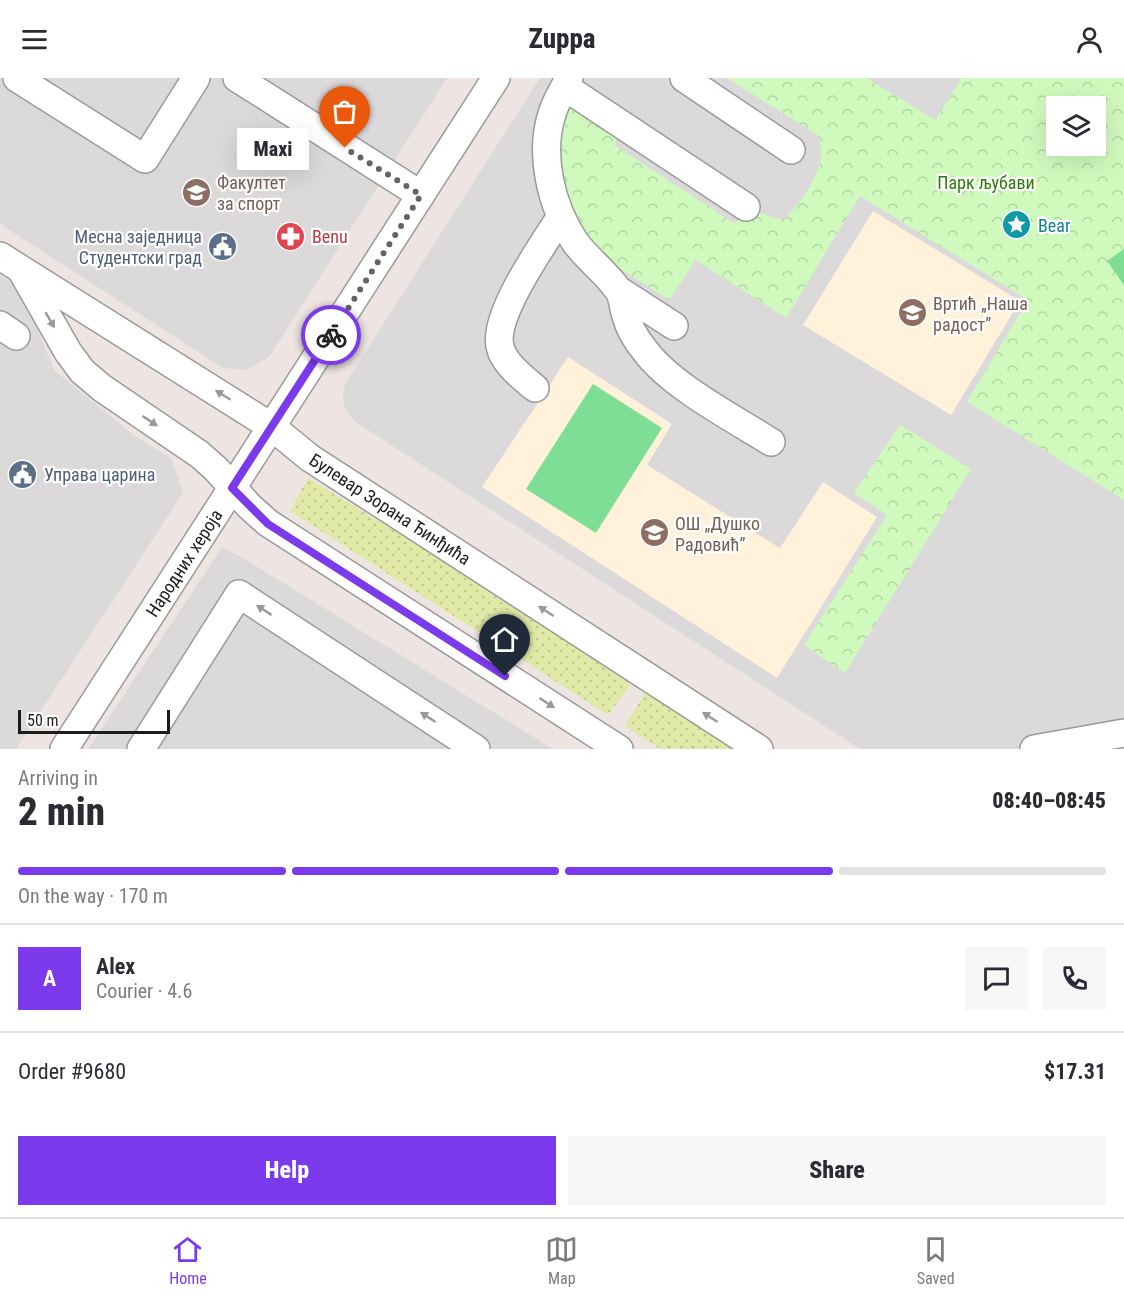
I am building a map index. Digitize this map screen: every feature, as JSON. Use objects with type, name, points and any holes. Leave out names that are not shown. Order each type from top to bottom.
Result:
[{"type":"street","points":[[17,78],[145,159],[196,78]]},
{"type":"street","points":[[237,78],[421,195]]},
{"type":"street","name":"Народних хероја","points":[[64,749],[496,78]]},
{"type":"street","points":[[684,78],[791,150]]},
{"type":"street","points":[[674,326],[620,291],[575,242],[561,216],[548,175],[547,152],[552,112],[567,82],[746,207]]},
{"type":"street","points":[[535,388],[516,371],[500,350],[499,332],[508,304],[561,216]]},
{"type":"street","name":"Булевар Зорана Ђинђића","points":[[11,263],[272,427],[310,458],[759,749]]},
{"type":"street","name":"Булевар Зорана Ђинђића","points":[[11,263],[82,371],[102,388],[199,454],[268,524],[619,749]]},
{"type":"street","points":[[620,291],[626,318],[634,335],[660,368],[771,442]]},
{"type":"street","points":[[141,749],[239,594],[476,749]]},
{"type":"street","points":[[1034,749],[1124,733]]},
{"type":"shaded area","points":[[0,78],[447,78],[269,357],[247,370],[223,368],[0,224]]},
{"type":"shaded area","points":[[0,78],[17,78],[145,159],[92,245],[0,184]]},
{"type":"shaded area","points":[[540,78],[1124,78],[1124,749],[860,749],[354,421],[344,407],[345,384]]},
{"type":"shaded area","name":"Вртић „Наша радост”","points":[[873,211],[1020,301],[951,415],[803,325]]},
{"type":"shaded area","points":[[0,275],[20,288],[55,371],[135,436],[172,459],[183,493],[16,749],[0,749]]},
{"type":"shaded area","name":"ОШ „Душко Радовић”","points":[[568,357],[672,424],[647,465],[780,548],[823,482],[877,517],[777,678],[482,487]]},
{"type":"shaded area","points":[[222,547],[248,561],[553,749],[88,749]]},
{"type":"green space","name":"Парк љубави","points":[[727,78],[867,78],[935,120],[962,78],[1124,78],[1124,500],[967,402],[1028,300],[860,196],[786,318],[696,260],[669,300],[584,245],[554,185],[559,113],[567,98],[619,134],[614,145],[734,223],[754,211],[783,220],[807,191],[816,173],[821,155],[819,136]]},
{"type":"green space","points":[[1124,249],[1124,285],[1107,261]]},
{"type":"green space","points":[[593,384],[662,428],[596,533],[526,489]]},
{"type":"green space","points":[[900,425],[971,469],[845,673],[804,645],[887,515],[854,493]]},
{"type":"green space","points":[[308,478],[635,678],[608,715],[290,511]]},
{"type":"green space","points":[[648,688],[743,749],[660,749],[625,726]]},
{"type":"way so far","points":[[331,335],[421,195],[345,148]]},
{"type":"place","name":"Maxi","points":[[345,148]]},
{"type":"place","name":"Факултет за спорт","points":[[196,192]]},
{"type":"place","name":"Bear","points":[[1017,225]]},
{"type":"place","name":"Benu","points":[[291,236]]},
{"type":"place","name":"Месна заједница Студентски град","points":[[223,246]]},
{"type":"place","name":"Вртић „Наша радост”","points":[[912,313]]},
{"type":"place","name":"Управа царина","points":[[23,474]]},
{"type":"place","name":"ОШ „Душко Радовић”","points":[[654,533]]},
{"type":"route","points":[[331,335],[232,488],[268,524],[505,676]]}]
